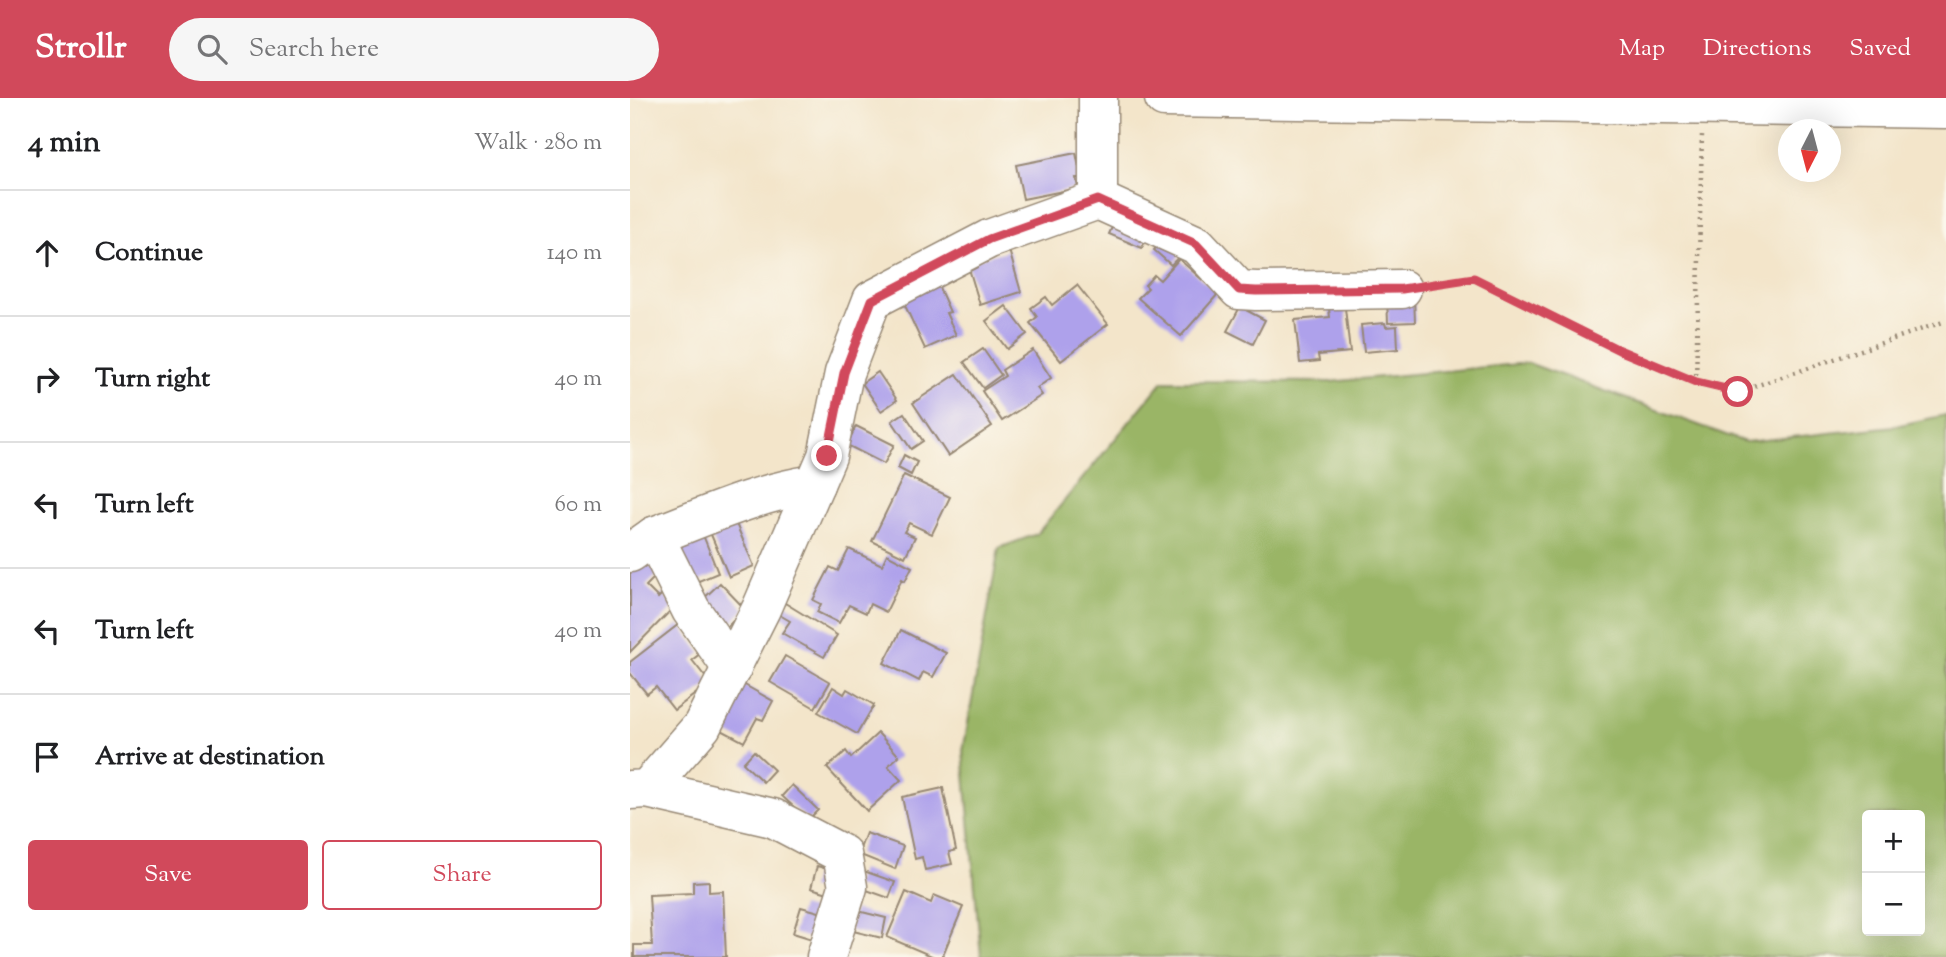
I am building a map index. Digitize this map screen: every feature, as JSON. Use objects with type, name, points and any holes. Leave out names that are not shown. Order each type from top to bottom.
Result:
[{"type":"street","points":[[1098,98],[1098,200]]},
{"type":"street","points":[[1164,98],[1946,109]]},
{"type":"street","points":[[638,790],[702,726],[732,668],[827,456],[844,373],[872,300],[989,239],[1098,200],[1196,244],[1239,290],[1402,289]]},
{"type":"street","points":[[732,668],[642,545],[737,505],[795,487],[815,484]]},
{"type":"street","points":[[638,790],[773,818],[842,854],[848,887],[825,957]]},
{"type":"path","points":[[1696,382],[1703,106]]},
{"type":"path","points":[[1402,289],[1474,278],[1619,350],[1696,382],[1738,392],[1946,321]]},
{"type":"green space","points":[[1528,363],[1745,442],[1895,426],[1946,415],[1946,957],[981,957],[963,751],[999,548],[1037,534],[1163,381],[1329,382]]},
{"type":"building","points":[[1076,153],[1081,178],[1076,178],[1078,188],[1023,199],[1016,165]]},
{"type":"building","points":[[1117,216],[1150,230],[1142,248],[1109,234]]},
{"type":"building","points":[[1165,238],[1182,253],[1171,265],[1154,250]]},
{"type":"building","points":[[1009,250],[1021,292],[980,305],[967,262]]},
{"type":"building","points":[[1179,259],[1218,294],[1181,336],[1138,298],[1148,288],[1145,285],[1154,275],[1160,280]]},
{"type":"building","points":[[937,283],[950,312],[946,313],[956,335],[925,349],[902,299]]},
{"type":"building","points":[[1077,285],[1108,324],[1061,361],[1030,323],[1037,317],[1031,308],[1046,297],[1052,305]]},
{"type":"building","points":[[1387,296],[1414,296],[1415,322],[1388,323]]},
{"type":"building","points":[[1006,306],[1027,334],[1007,349],[986,321]]},
{"type":"building","points":[[1240,307],[1265,320],[1253,344],[1227,331]]},
{"type":"building","points":[[1345,308],[1350,352],[1318,355],[1319,361],[1300,363],[1295,320],[1330,317],[1329,309]]},
{"type":"building","points":[[1385,323],[1386,327],[1397,326],[1398,349],[1364,352],[1361,325]]},
{"type":"building","points":[[983,349],[1001,375],[983,388],[964,362]]},
{"type":"building","points":[[1033,350],[1051,378],[1037,388],[1042,395],[1002,421],[982,391],[1005,376],[1002,370]]},
{"type":"building","points":[[878,372],[897,400],[881,411],[862,383]]},
{"type":"building","points":[[957,374],[992,426],[948,456],[913,403]]},
{"type":"building","points":[[904,413],[923,441],[911,449],[892,421]]},
{"type":"building","points":[[856,426],[894,445],[884,464],[847,445]]},
{"type":"building","points":[[904,455],[917,462],[911,475],[898,468]]},
{"type":"building","points":[[904,475],[950,497],[932,534],[909,523],[904,532],[915,537],[905,557],[872,541]]},
{"type":"building","points":[[734,519],[754,566],[729,577],[709,530]]},
{"type":"building","points":[[703,535],[718,573],[694,583],[679,545]]},
{"type":"building","points":[[849,549],[882,565],[887,554],[912,567],[905,581],[902,579],[886,612],[870,604],[866,613],[849,605],[839,623],[817,612],[821,604],[813,600],[830,567],[838,571]]},
{"type":"building","points":[[640,556],[658,574],[646,586],[658,598],[662,594],[675,606],[630,652],[630,566]]},
{"type":"building","points":[[720,583],[745,609],[725,629],[700,602]]},
{"type":"building","points":[[785,603],[837,635],[824,657],[782,633],[790,621],[778,614]]},
{"type":"building","points":[[679,624],[701,653],[692,660],[710,683],[674,710],[656,687],[647,694],[630,673],[630,662]]},
{"type":"building","points":[[901,630],[946,653],[933,677],[923,672],[919,681],[884,663]]},
{"type":"building","points":[[785,656],[830,682],[815,708],[770,682]]},
{"type":"building","points":[[734,679],[773,701],[763,720],[757,718],[744,742],[712,725]]},
{"type":"building","points":[[833,687],[844,694],[847,689],[874,705],[857,734],[818,712]]},
{"type":"building","points":[[878,733],[899,756],[888,766],[901,780],[867,811],[827,768],[846,751],[851,758]]},
{"type":"building","points":[[754,751],[774,770],[763,782],[743,763]]},
{"type":"building","points":[[792,785],[818,810],[808,820],[782,796]]},
{"type":"building","points":[[943,788],[956,850],[949,852],[952,864],[925,870],[922,857],[915,859],[902,797]]},
{"type":"building","points":[[866,833],[903,846],[895,869],[858,854]]},
{"type":"building","points":[[817,866],[834,871],[828,893],[811,888]]},
{"type":"building","points":[[861,870],[895,882],[889,898],[855,886]]},
{"type":"building","points":[[709,881],[709,892],[723,891],[726,957],[634,957],[634,945],[652,945],[649,895],[693,893],[693,882]]},
{"type":"building","points":[[906,892],[931,903],[934,895],[963,907],[942,957],[934,957],[887,937]]},
{"type":"building","points":[[801,907],[830,915],[822,942],[793,933]]},
{"type":"building","points":[[854,910],[886,918],[882,938],[849,930]]},
{"type":"route","points":[[827,456],[844,373],[872,300],[989,239],[1098,200],[1196,244],[1239,290],[1402,289],[1474,278],[1619,350],[1696,382],[1738,392]]}]
